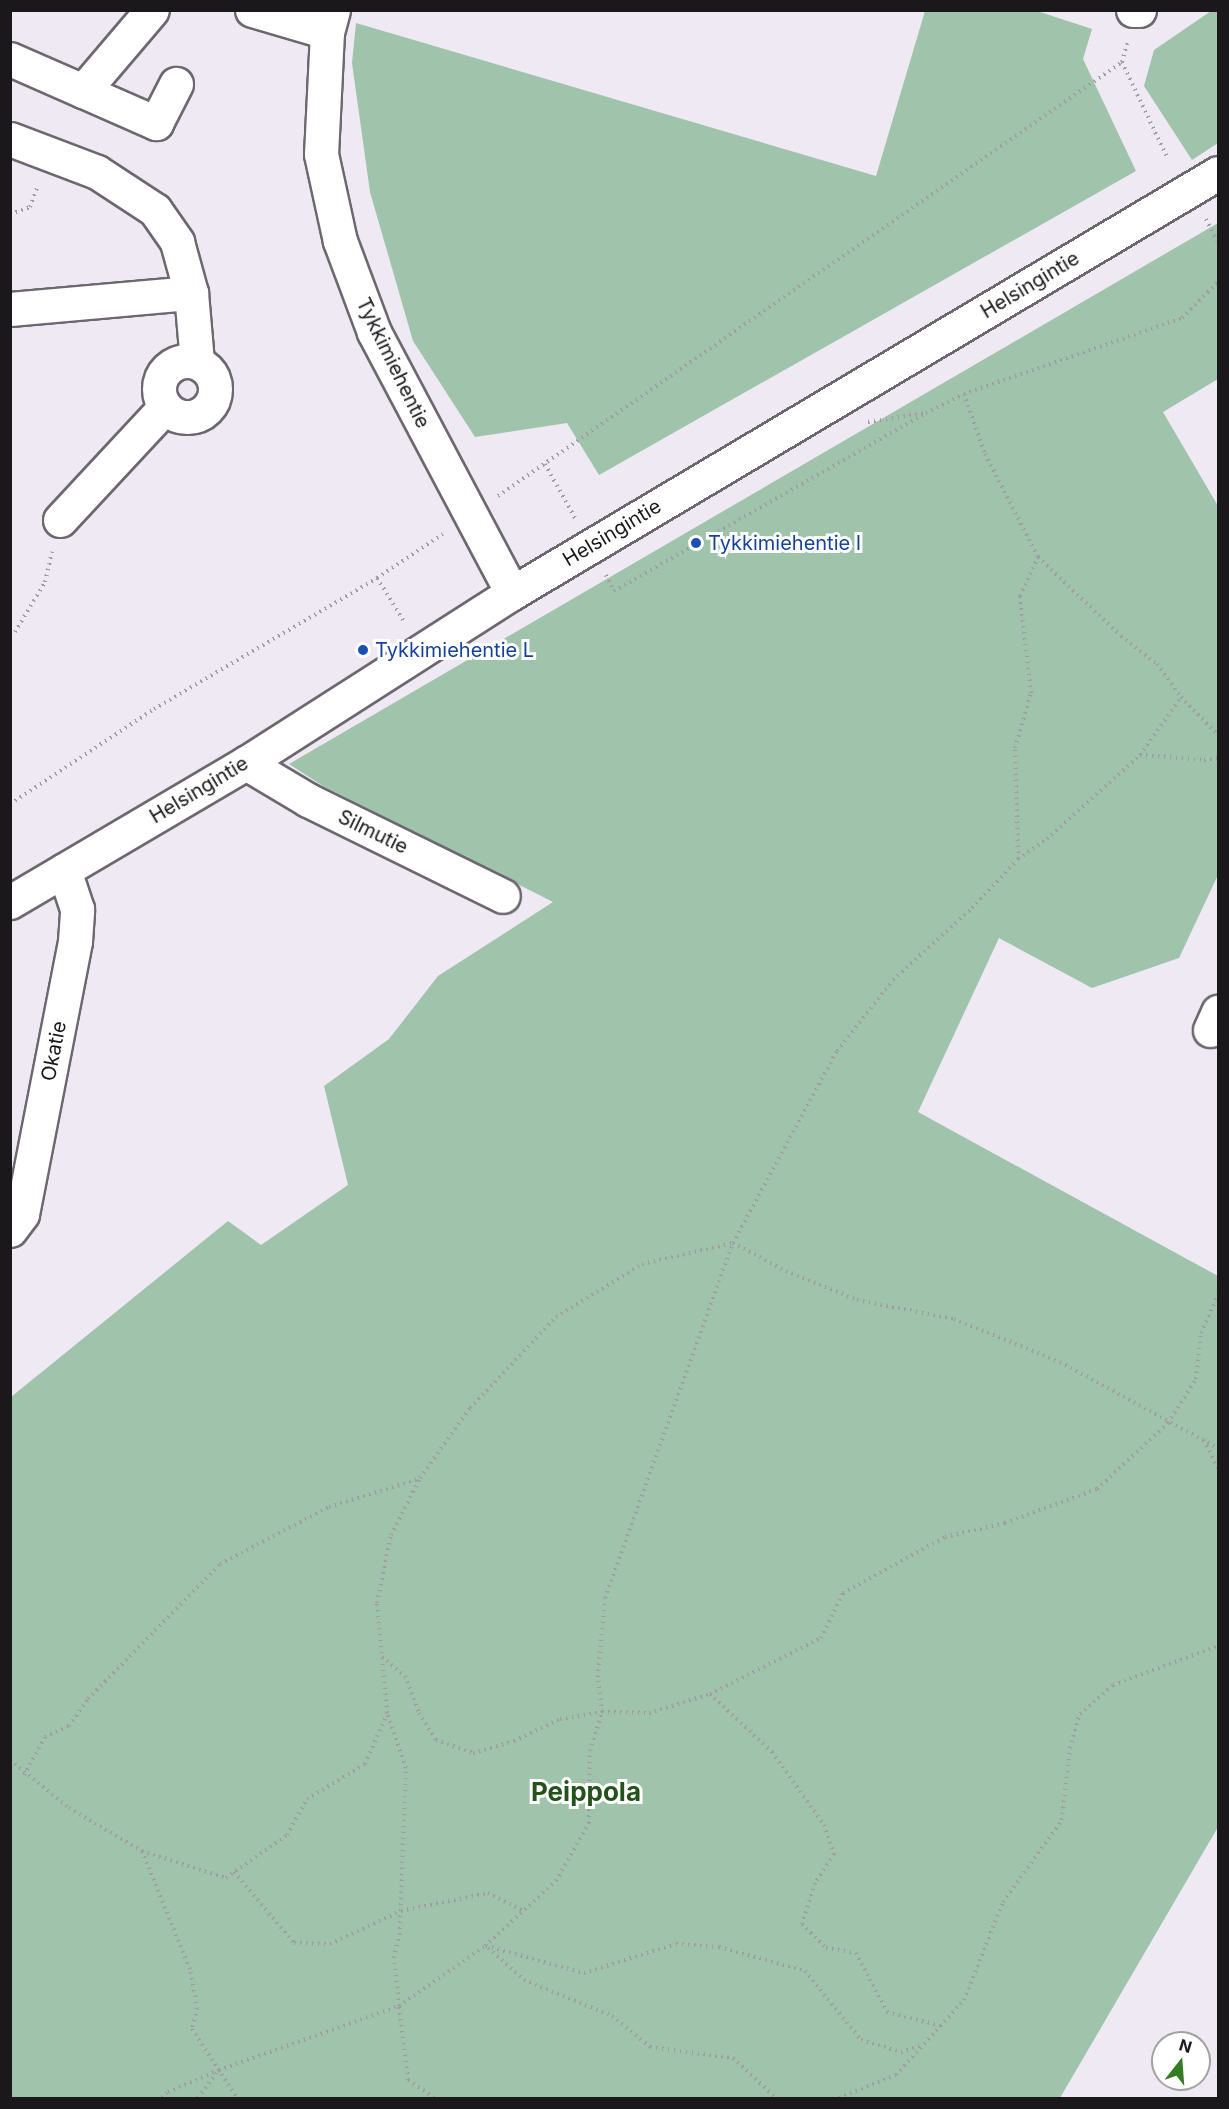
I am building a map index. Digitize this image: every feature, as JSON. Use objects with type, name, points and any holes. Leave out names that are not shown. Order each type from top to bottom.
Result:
[{"type":"main road","points":[[83,91],[152,10]]},
{"type":"main road","points":[[252,10],[330,21]]},
{"type":"main road","name":"Tykkimiehentie","points":[[330,21],[321,154],[340,241],[375,332],[512,593]]},
{"type":"main road","points":[[10,59],[156,123],[176,84]]},
{"type":"main road","points":[[10,139],[97,172],[155,210],[177,242],[191,293],[197,362]]},
{"type":"main road","name":"Helsingintie","points":[[10,902],[246,763],[512,593],[1218,173]]},
{"type":"main road","points":[[10,309],[191,293]]},
{"type":"main road","points":[[177,362],[197,362],[213,376],[216,385],[213,402],[194,417],[183,417],[165,407],[159,392],[163,373],[177,362]]},
{"type":"main road","points":[[60,520],[165,407]]},
{"type":"main road","name":"Silmutie","points":[[246,763],[308,800],[503,896]]},
{"type":"main road","name":"Okatie","points":[[10,1230],[22,1214],[75,941],[77,909],[64,870]]},
{"type":"path","points":[[10,804],[154,709],[377,578],[470,516],[1122,62],[1136,11]]},
{"type":"path","points":[[1122,62],[1167,157]]},
{"type":"path","points":[[1205,218],[1218,243]]},
{"type":"path","points":[[818,411],[840,419],[871,422],[926,413],[964,394],[1182,318],[1218,282]]},
{"type":"path","points":[[964,394],[985,454],[1038,557],[1121,636],[1156,664],[1181,698],[1218,735]]},
{"type":"path","points":[[15,632],[45,582],[60,520]]},
{"type":"path","points":[[1018,860],[1015,748],[1031,693],[1020,596],[1038,557]]},
{"type":"path","points":[[377,578],[406,624],[397,629]]},
{"type":"path","points":[[162,2098],[168,2092],[219,2070],[399,2006],[485,1946],[556,1881],[589,1823],[590,1751],[602,1712],[598,1677],[605,1598],[733,1242],[837,1051],[892,980],[972,908],[1018,860],[1047,839],[1140,755],[1181,698]]},
{"type":"path","points":[[1140,755],[1204,760],[1218,758]]},
{"type":"path","points":[[434,2098],[408,2080],[399,2006],[394,1958],[401,1911],[406,1768],[387,1713],[377,1603],[392,1535],[420,1478],[470,1408],[556,1317],[642,1264],[733,1242],[786,1271],[857,1300],[954,1318],[1060,1362],[1168,1423],[1218,1448]]},
{"type":"path","points":[[381,1656],[405,1676],[419,1713],[436,1740],[473,1753],[514,1741],[560,1719],[602,1712],[649,1713],[710,1694],[821,1638],[843,1593],[945,1537],[1005,1523],[1097,1489],[1168,1423],[1196,1379],[1201,1333],[1218,1295]]},
{"type":"path","points":[[1203,1440],[1218,1468]]},
{"type":"path","points":[[24,1775],[45,1737],[69,1726],[94,1692],[220,1564],[329,1507],[420,1478]]},
{"type":"path","points":[[839,2098],[896,2075],[964,2000],[1003,1902],[1062,1820],[1070,1748],[1080,1714],[1113,1685],[1218,1647]]},
{"type":"path","points":[[710,1694],[771,1752],[824,1825],[834,1854],[815,1883],[802,1924],[826,1948],[856,1953],[887,2013],[941,2026]]},
{"type":"path","points":[[10,1760],[24,1775],[69,1808],[142,1851],[226,1878],[287,1835],[307,1799],[365,1764],[387,1713]]},
{"type":"path","points":[[142,1851],[190,1972],[197,2008],[192,2029],[237,2098]]},
{"type":"path","points":[[234,1872],[294,1943],[330,1944],[401,1911],[488,1893],[524,1911]]},
{"type":"path","points":[[485,1946],[584,1973],[676,1944],[719,1947],[805,1971],[861,2040],[901,2052],[924,2045]]},
{"type":"path","points":[[485,1946],[524,1980],[612,2016],[650,2047],[733,2058],[776,2098]]},
{"type":"path","points":[[198,2098],[219,2070]]},
{"type":"green space","points":[[925,11],[1037,11],[1092,29],[1083,59],[1136,171],[599,475],[567,423],[475,437],[413,341],[370,192],[352,63],[356,23],[876,176]]},
{"type":"green space","points":[[1211,11],[1218,11],[1218,143],[1192,160],[1144,86],[1154,50]]},
{"type":"green space","points":[[1218,223],[1218,379],[1163,412],[1218,506],[1218,875],[1179,958],[1092,988],[999,938],[918,1112],[1218,1276],[1218,1827],[1060,2098],[11,2098],[11,1397],[228,1221],[261,1245],[348,1185],[324,1086],[389,1039],[438,976],[553,902],[323,786],[289,764]]},
{"type":"place","name":"Tykkimiehentie I","points":[[696,543]]},
{"type":"place","name":"Tykkimiehentie L","points":[[363,650]]},
{"type":"district","name":"Peippola","points":[[586,1792]]}]
